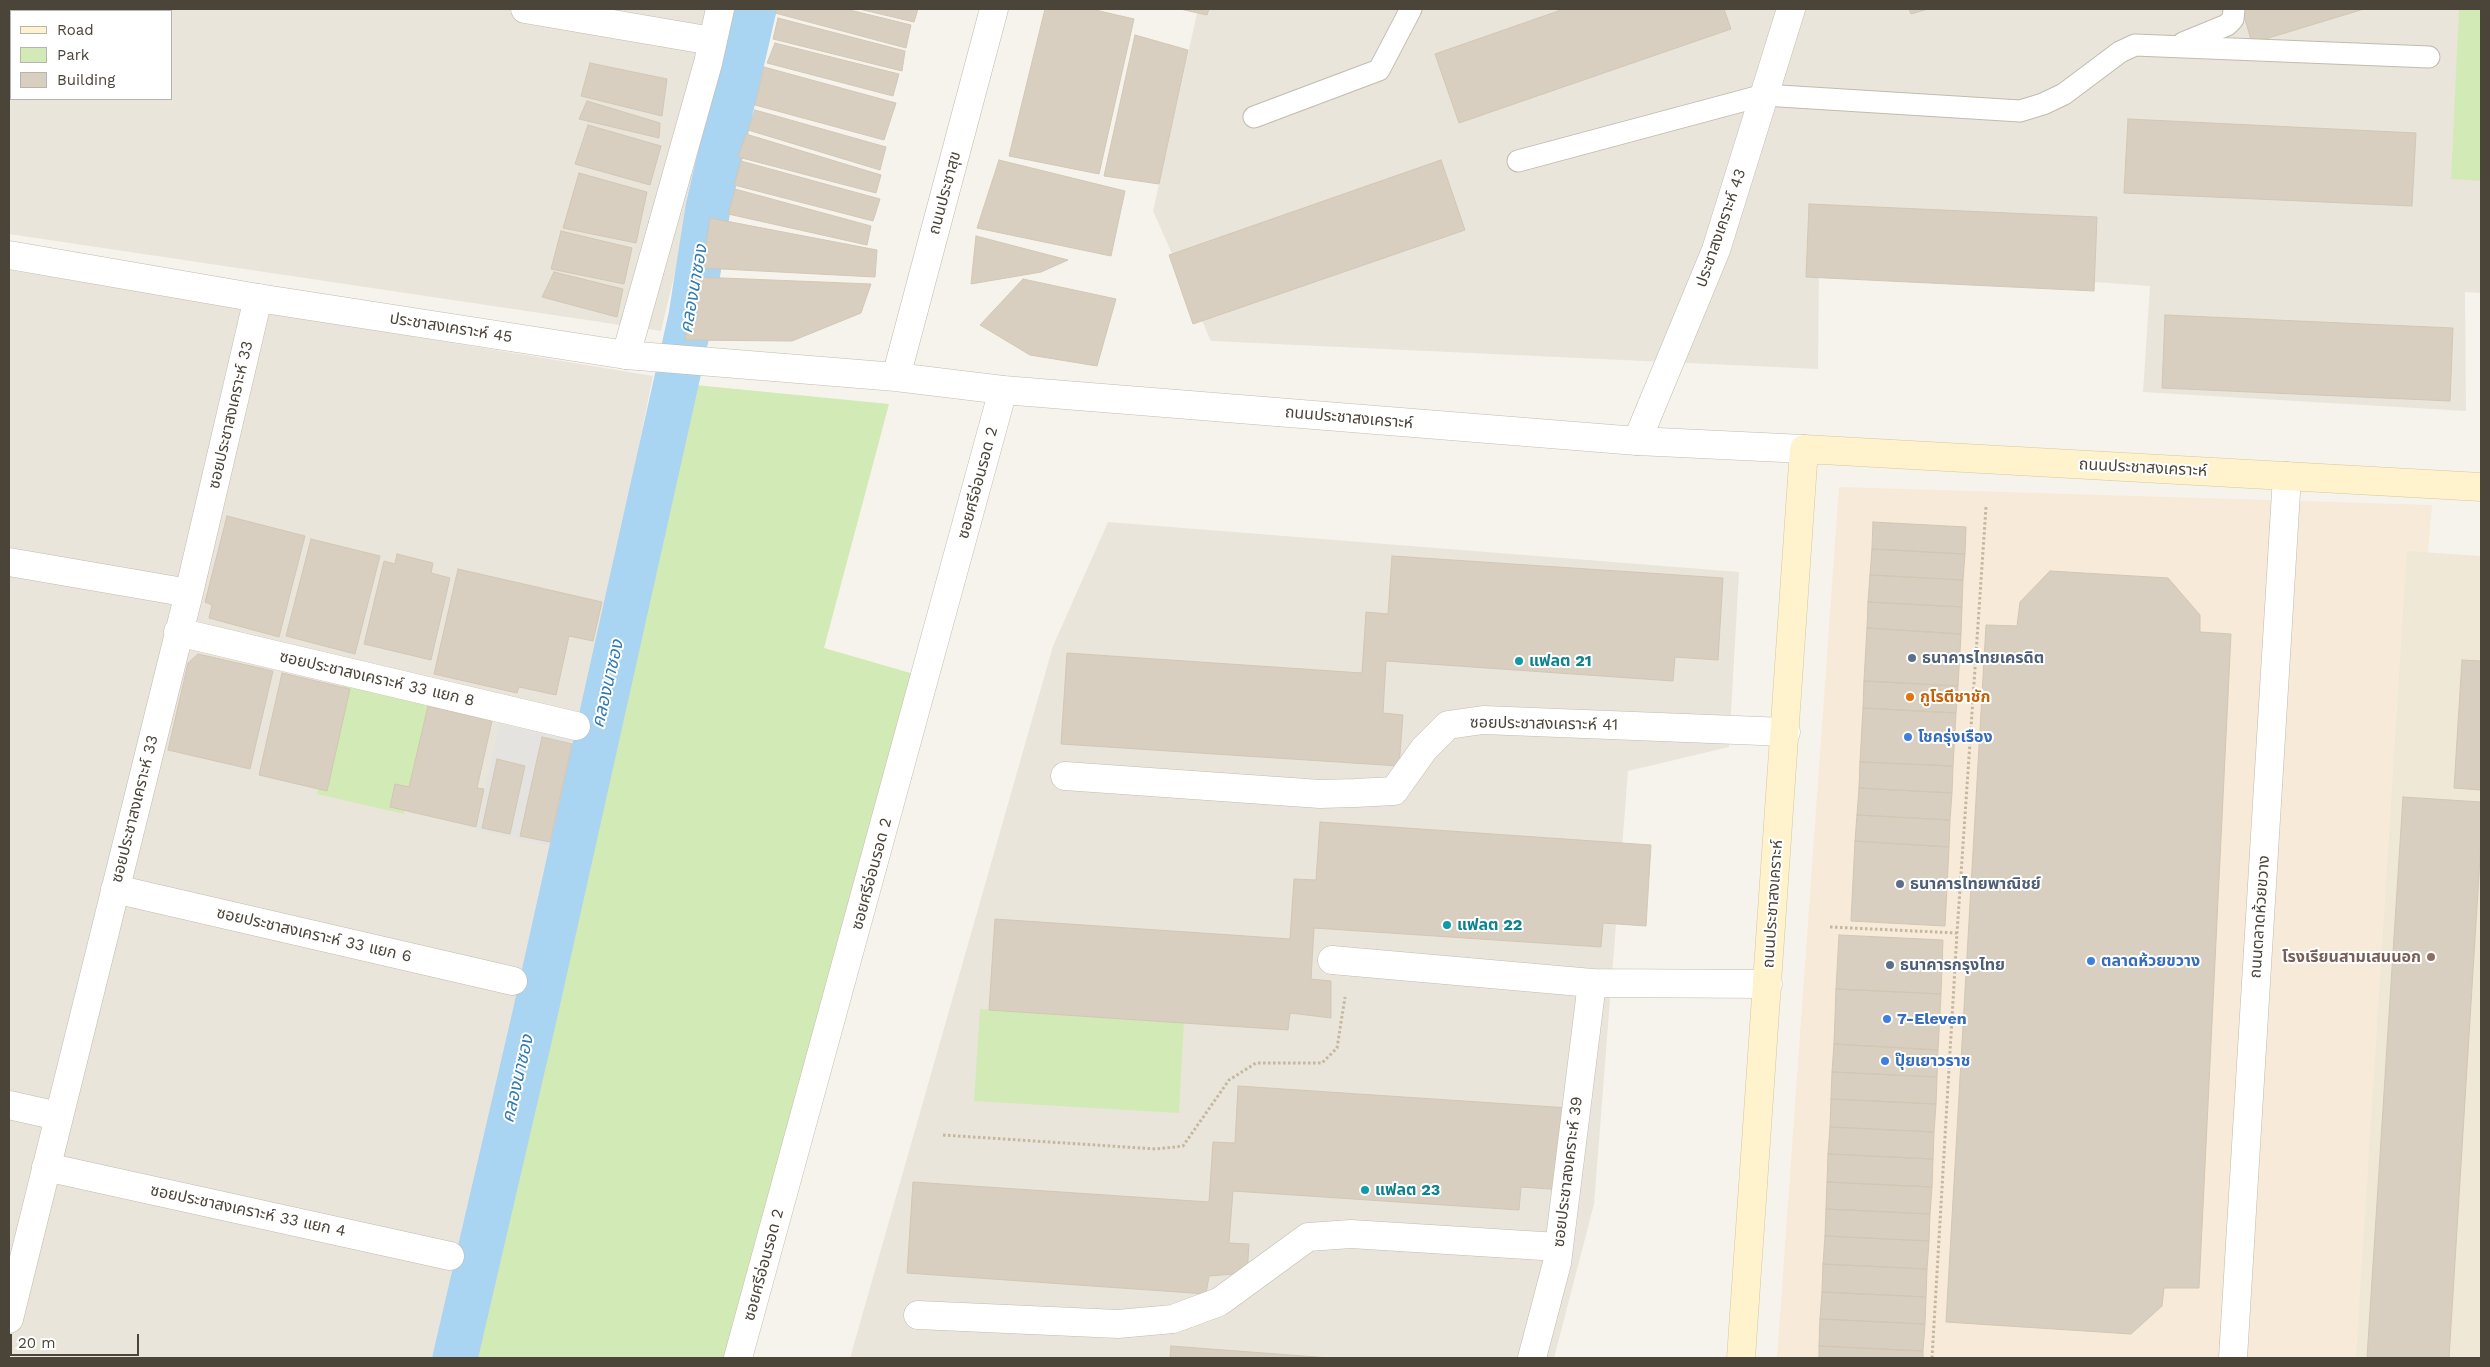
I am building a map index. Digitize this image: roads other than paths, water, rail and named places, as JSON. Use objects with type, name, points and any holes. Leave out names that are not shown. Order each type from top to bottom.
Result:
[{"type":"main road","name":"ถนนประชาสงเคราะห์","points":[[1741,1358],[1786,732],[1804,449],[2481,487]]},
{"type":"street","points":[[525,9],[712,41]]},
{"type":"street","points":[[626,356],[720,9]]},
{"type":"street","name":"ถนนประชาสุข","points":[[896,378],[994,9]]},
{"type":"street","name":"ประชาสงเคราะห์ 43","points":[[1637,441],[1716,250],[1791,9]]},
{"type":"street","name":"ประชาสงเคราะห์ 45","points":[[9,255],[258,298],[626,356],[896,378]]},
{"type":"street","name":"ซอยประชาสงเคราะห์ 33","points":[[9,1319],[189,592],[258,298]]},
{"type":"street","name":"ถนนประชาสงเคราะห์","points":[[896,378],[1003,390],[1637,441],[1804,449]]},
{"type":"street","name":"ซอยศรีอ่อนรอด 2","points":[[738,1358],[1003,390]]},
{"type":"street","name":"ถนนตลาดห้วยขวาง","points":[[2233,1358],[2288,476]]},
{"type":"street","points":[[9,562],[189,592]]},
{"type":"street","name":"ซอยประชาสงเคราะห์ 33 แยก 8","points":[[178,632],[576,726]]},
{"type":"street","name":"ซอยประชาสงเคราะห์ 41","points":[[1065,776],[1320,794],[1355,794],[1394,791],[1424,749],[1448,725],[1483,720],[1786,732]]},
{"type":"street","name":"ซอยประชาสงเคราะห์ 33 แยก 6","points":[[115,889],[513,981]]},
{"type":"street","points":[[1341,961],[1592,983],[1768,984]]},
{"type":"street","name":"ซอยประชาสงเคราะห์ 39","points":[[1532,1358],[1557,1263],[1592,983]]},
{"type":"street","points":[[9,1105],[58,1116]]},
{"type":"street","name":"ซอยประชาสงเคราะห์ 33 แยก 4","points":[[46,1167],[450,1256]]},
{"type":"street","points":[[918,1315],[1118,1324],[1173,1319],[1219,1302],[1308,1237],[1352,1234],[1558,1247]]},
{"type":"lane","points":[[1254,117],[1379,70],[1411,9]]},
{"type":"lane","points":[[2174,46],[2227,25],[2233,19],[2234,9]]},
{"type":"lane","points":[[1518,161],[1764,95],[2020,110],[2042,104],[2064,94],[2120,52],[2135,45],[2429,57]]},
{"type":"waterway","name":"คลองนาซอง","points":[[455,1358],[535,1014],[691,316],[708,208],[754,9]]},
{"type":"place","name":"ธนาคารไทยเครดิต","points":[[1912,658]]},
{"type":"place","name":"แฟลต 21","points":[[1519,661]]},
{"type":"place","name":"กูโรตีชาชัก","points":[[1910,697]]},
{"type":"place","name":"โชครุ่งเรือง","points":[[1908,737]]},
{"type":"place","name":"ธนาคารไทยพาณิชย์","points":[[1900,884]]},
{"type":"place","name":"แฟลต 22","points":[[1447,925]]},
{"type":"place","name":"โรงเรียนสามเสนนอก","points":[[2431,957]]},
{"type":"place","name":"ตลาดห้วยขวาง","points":[[2091,961]]},
{"type":"place","name":"ธนาคารกรุงไทย","points":[[1890,965]]},
{"type":"place","name":"7-Eleven","points":[[1887,1019]]},
{"type":"place","name":"ปุ๊ยเยาวราช","points":[[1885,1061]]},
{"type":"place","name":"แฟลต 23","points":[[1365,1190]]}]
